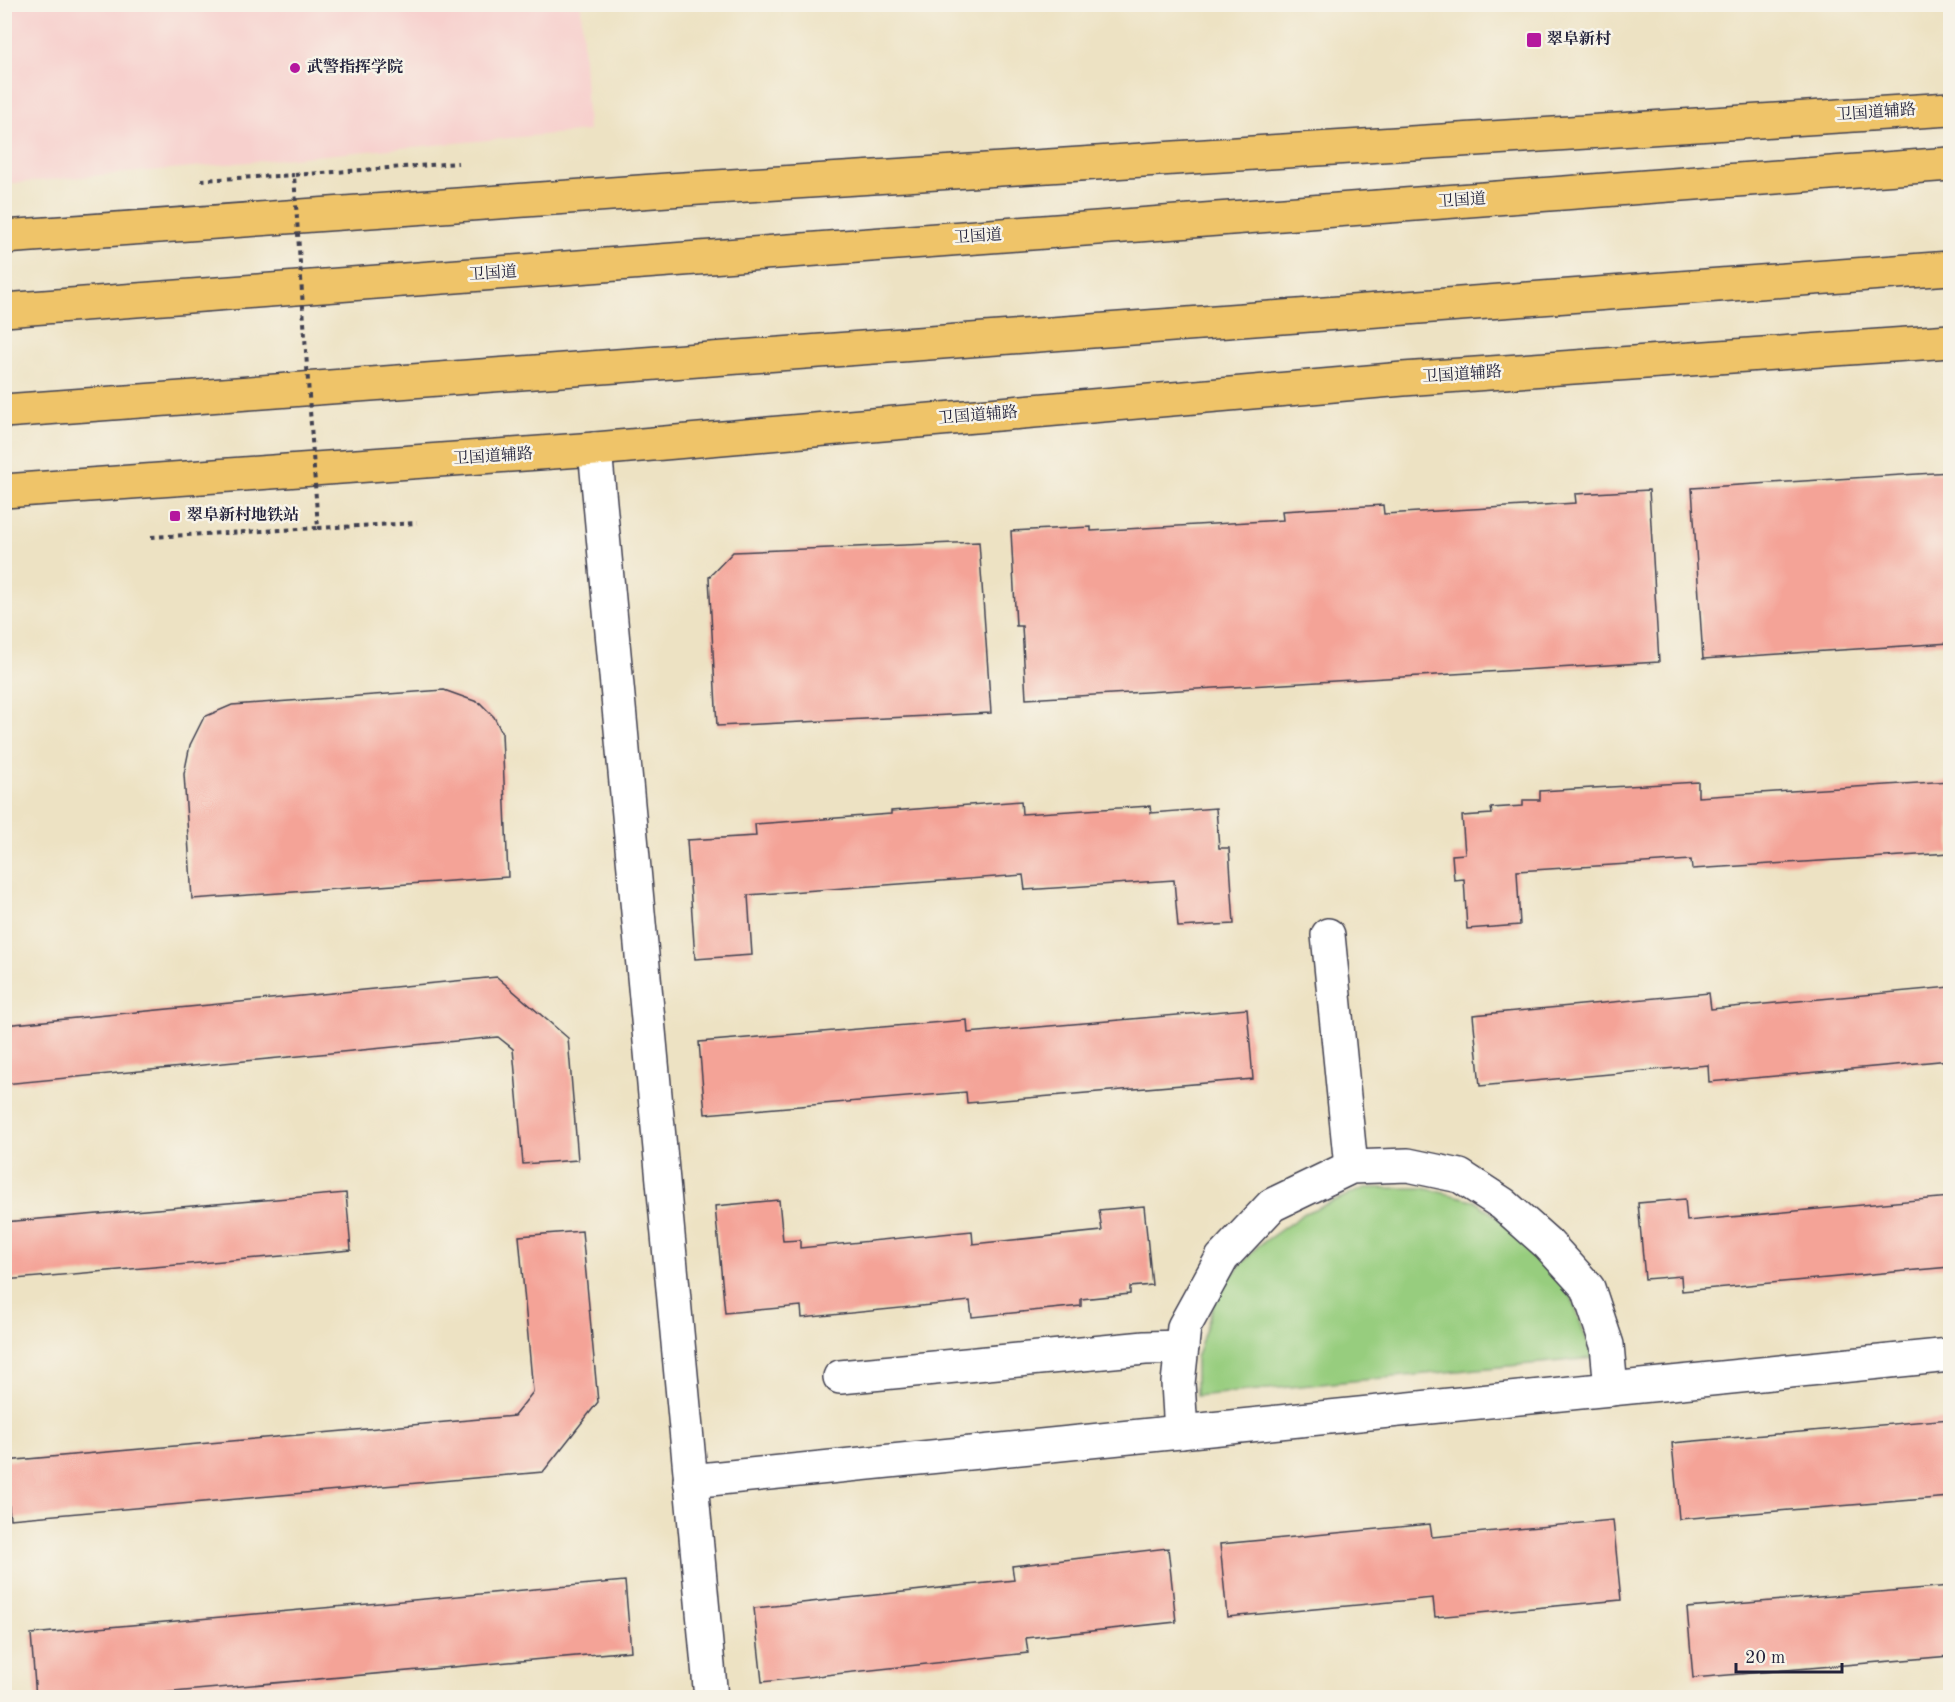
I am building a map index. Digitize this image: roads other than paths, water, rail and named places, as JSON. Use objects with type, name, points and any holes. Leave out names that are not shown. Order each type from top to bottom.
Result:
[{"type":"main road","name":"卫国道辅路","points":[[4,237],[668,190],[1950,109]]},
{"type":"main road","name":"卫国道","points":[[4,310],[1950,164]]},
{"type":"main road","points":[[4,411],[1950,268]]},
{"type":"main road","name":"卫国道辅路","points":[[4,491],[595,449],[1403,379],[1950,341]]},
{"type":"street","points":[[595,449],[711,1698]]},
{"type":"street","points":[[1328,935],[1351,1167]]},
{"type":"street","points":[[1181,1432],[1178,1383],[1184,1327],[1222,1258],[1272,1205],[1351,1167],[1408,1165],[1460,1176],[1503,1204],[1548,1244],[1588,1288],[1607,1345],[1611,1389]]},
{"type":"street","points":[[840,1377],[1145,1348],[1182,1347]]},
{"type":"street","points":[[690,1481],[1950,1355]]},
{"type":"place","name":"翠阜新村","points":[[1534,40]]},
{"type":"place","name":"武警指挥学院","points":[[295,68]]},
{"type":"place","name":"翠阜新村地铁站","points":[[175,516]]}]
